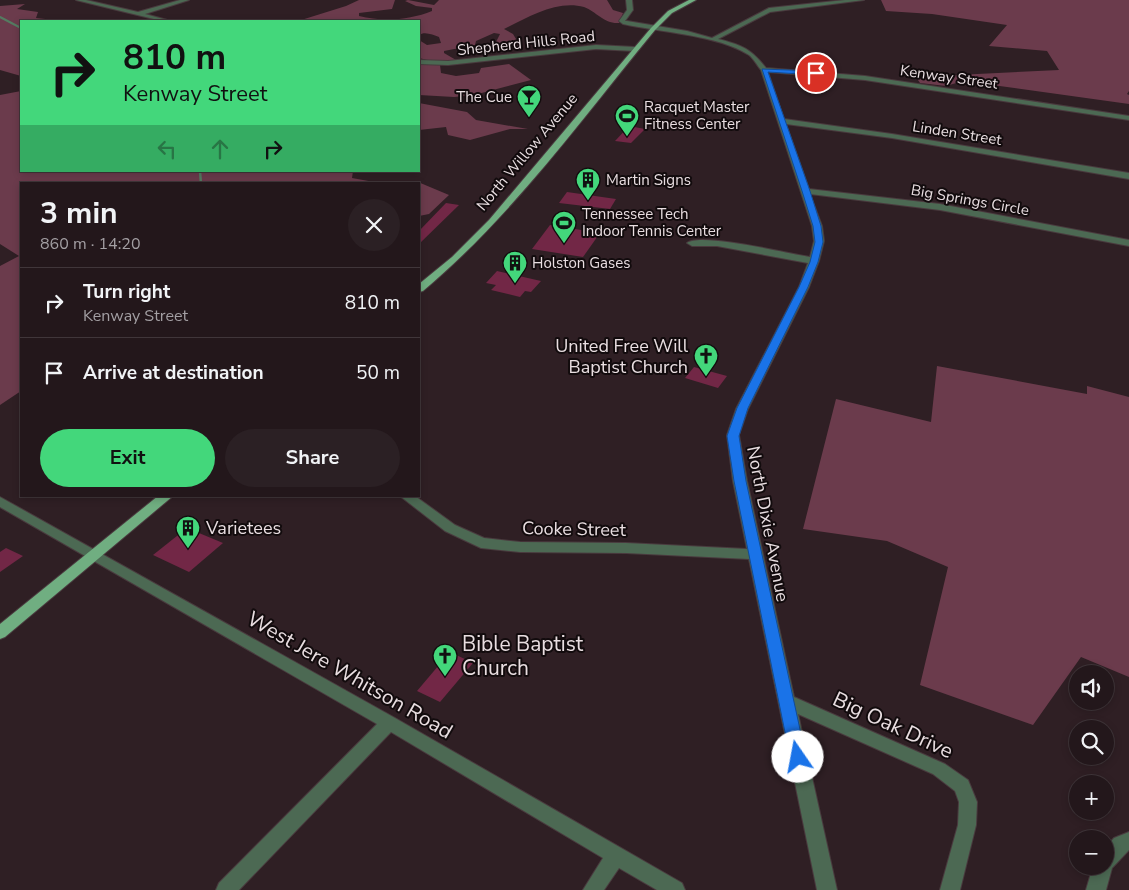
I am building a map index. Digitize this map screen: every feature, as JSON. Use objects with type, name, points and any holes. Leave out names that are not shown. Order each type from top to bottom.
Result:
[{"type":"main road","name":"North Willow Avenue","points":[[420,288],[455,259],[492,222],[652,29],[670,12],[693,0]]},
{"type":"main road","points":[[0,633],[166,497]]},
{"type":"street","points":[[79,0],[163,20]]},
{"type":"street","points":[[136,15],[186,0]]},
{"type":"street","name":"North Dixie Avenue","points":[[630,0],[630,10],[622,21],[633,26],[687,33],[714,40],[752,54],[764,70],[817,226],[819,242],[814,262],[804,287],[742,408],[733,436],[740,481],[827,890]]},
{"type":"street","points":[[714,40],[770,10],[861,0]]},
{"type":"street","name":"Shepherd Hills Road","points":[[420,62],[448,64],[596,47],[635,49]]},
{"type":"street","name":"Kenway Street","points":[[764,70],[865,78],[1129,118]]},
{"type":"street","name":"Linden Street","points":[[780,121],[892,136],[1129,176]]},
{"type":"street","name":"Big Springs Circle","points":[[806,191],[940,207],[1129,243]]},
{"type":"street","points":[[692,244],[717,243],[814,262]]},
{"type":"street","name":"Cooke Street","points":[[407,497],[450,528],[481,543],[520,548],[626,548],[756,554]]},
{"type":"street","name":"West Jere Whitson Road","points":[[0,501],[389,723],[675,890]]},
{"type":"street","name":"Big Oak Drive","points":[[786,701],[939,769],[962,786],[968,802],[967,825],[950,890]]},
{"type":"street","points":[[226,890],[389,723]]},
{"type":"street","points":[[1114,852],[1121,844],[1129,840]]},
{"type":"street","points":[[593,890],[616,856]]},
{"type":"street","points":[[1096,890],[1100,875]]},
{"type":"shaded area","points":[[359,0],[395,0],[392,9],[359,13],[359,16],[368,18],[387,19],[406,18],[432,11],[432,8],[416,6],[405,1],[408,0],[434,5],[439,0],[607,0],[613,10],[623,13],[619,23],[614,23],[605,20],[584,7],[574,5],[553,8],[504,29],[513,34],[519,44],[517,49],[496,42],[500,34],[494,33],[476,41],[475,45],[444,51],[444,53],[456,60],[431,61],[420,58],[420,41],[427,45],[441,43],[439,37],[432,34],[420,34],[420,20],[301,20]]},
{"type":"shaded area","points":[[881,0],[1129,0],[1129,91],[1127,94],[1129,95],[1129,104],[963,81],[946,86],[920,83],[916,77],[1059,70],[1047,51],[989,46],[1007,25],[932,14],[886,11]]},
{"type":"shaded area","points":[[25,4],[17,9],[38,12],[36,18],[55,20],[20,20],[20,76],[0,70],[0,6]]},
{"type":"shaded area","points":[[420,64],[440,65],[441,73],[456,76],[479,73],[481,68],[509,64],[531,80],[474,95],[454,97],[420,95]]},
{"type":"shaded area","points":[[20,91],[20,172],[353,172],[352,178],[374,182],[20,182],[20,392],[0,405],[0,266],[19,256],[0,244],[0,95]]},
{"type":"shaded area","points":[[420,103],[467,112],[476,120],[528,129],[510,129],[470,140],[448,135],[446,127],[420,130]]},
{"type":"shaded area","points":[[420,183],[449,195],[429,214],[420,216]]},
{"type":"shaded area","points":[[937,366],[1087,394],[1087,386],[1129,397],[1129,677],[1114,671],[1114,665],[1100,665],[1081,657],[1075,665],[1069,665],[1069,674],[1033,725],[920,685],[948,567],[887,541],[803,529],[836,399],[931,422]]},
{"type":"building","points":[[629,126],[645,129],[631,143],[615,141]]},
{"type":"building","name":"Martin Signs","points":[[567,192],[616,199],[610,209],[559,203]]},
{"type":"building","points":[[446,203],[459,205],[420,243],[420,230]]},
{"type":"building","name":"Tennessee Tech Indoor Tennis Center","points":[[550,225],[600,233],[583,257],[532,249]]},
{"type":"building","name":"Holston Gases","points":[[497,271],[541,281],[531,292],[525,291],[520,297],[491,290],[496,285],[486,283]]},
{"type":"building","name":"United Free Will Baptist Church","points":[[694,367],[727,376],[718,388],[685,378]]},
{"type":"building","name":"Varietees","points":[[187,528],[223,543],[189,572],[153,555]]},
{"type":"building","points":[[6,548],[23,556],[0,572],[0,552]]},
{"type":"building","name":"Bible Baptist Church","points":[[450,652],[473,663],[440,702],[417,691]]},
{"type":"waterway","points":[[0,17],[20,27]]},
{"type":"waterway","points":[[200,172],[201,182]]},
{"type":"place","name":"The Cue","points":[[529,118]]},
{"type":"place","name":"Racquet Master Fitness Center","points":[[627,137]]},
{"type":"place","name":"Martin Signs","points":[[588,201]]},
{"type":"place","name":"Tennessee Tech Indoor Tennis Center","points":[[564,244]]},
{"type":"place","name":"Holston Gases","points":[[515,284]]},
{"type":"place","name":"United Free Will Baptist Church","points":[[706,377]]},
{"type":"place","name":"Varietees","points":[[188,549]]},
{"type":"place","name":"Bible Baptist Church","points":[[445,677]]},
{"type":"route","points":[[798,757],[740,481],[733,436],[742,408],[804,287],[814,262],[819,242],[817,226],[806,191],[780,121],[764,70],[816,73]]}]
